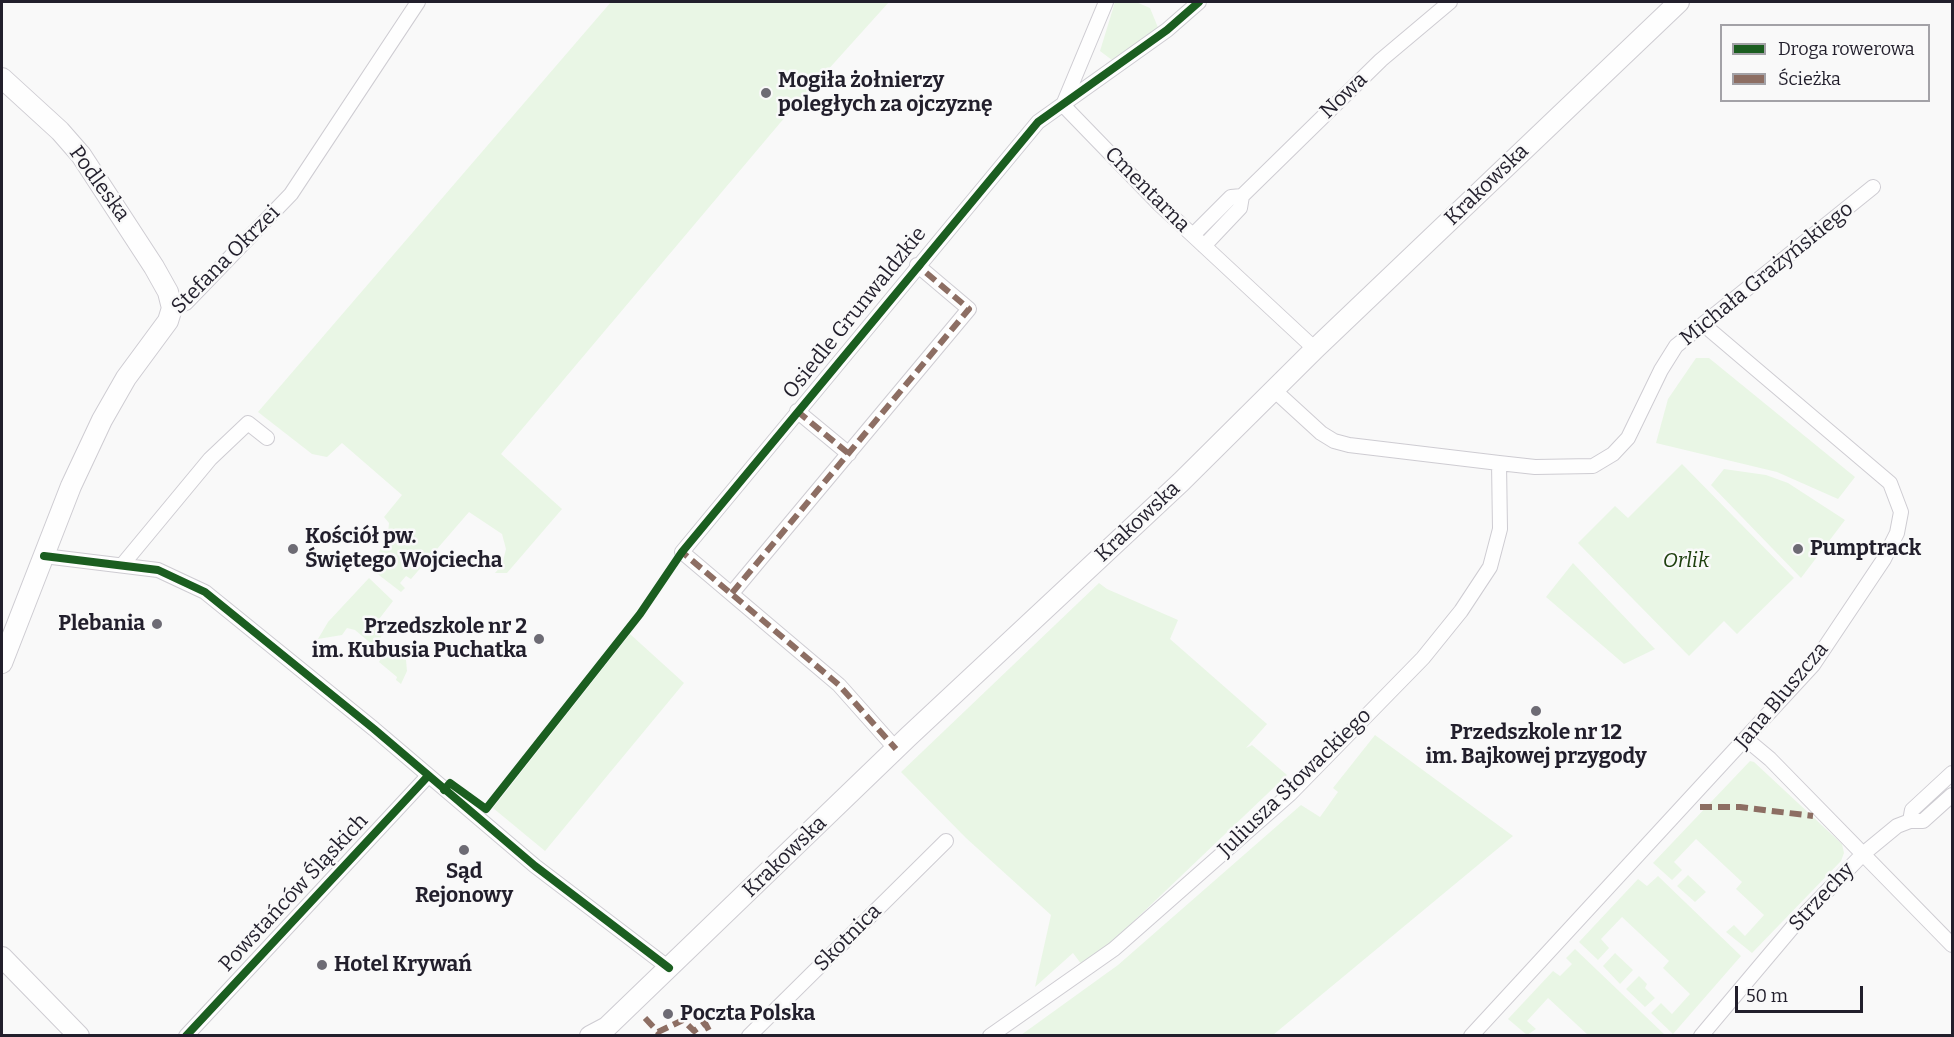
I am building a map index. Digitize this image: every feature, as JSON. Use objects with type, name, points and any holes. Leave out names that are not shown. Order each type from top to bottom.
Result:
[{"type":"street","name":"Stefana Okrzei","points":[[2,663],[71,486],[102,420],[126,378],[168,321],[172,308],[186,303],[291,194],[418,2]]},
{"type":"street","points":[[1063,105],[1106,2]]},
{"type":"street","name":"Osiedle Grunwaldzkie","points":[[896,749],[839,685],[682,552],[1038,122],[1167,30],[1199,2]]},
{"type":"street","name":"Nowa","points":[[1204,246],[1240,208],[1242,196],[1381,60],[1450,2]]},
{"type":"street","name":"Krakowska","points":[[600,1033],[1679,2]]},
{"type":"street","name":"Podleska","points":[[2,78],[60,131],[81,155],[154,267],[168,292],[172,308]]},
{"type":"street","name":"Cmentarna","points":[[1063,105],[1204,246],[1315,349]]},
{"type":"street","name":"Michała Grażyńskiego","points":[[1274,390],[1321,433],[1334,441],[1499,464],[1593,466],[1613,454],[1628,438],[1661,370],[1676,346],[1874,188]]},
{"type":"street","name":"Nowa","points":[[1193,235],[1231,196],[1242,196]]},
{"type":"street","name":"Osiedle Grunwaldzkie","points":[[732,593],[969,309],[917,266]]},
{"type":"street","name":"Jana Bluszcza","points":[[1471,1035],[1813,665],[1884,559],[1897,533],[1901,512],[1890,483],[1704,325]]},
{"type":"street","points":[[797,411],[849,454]]},
{"type":"street","points":[[123,564],[210,459],[248,423],[267,438]]},
{"type":"street","name":"Juliusza Słowackiego","points":[[990,1035],[1076,978],[1122,942],[1290,794],[1423,658],[1461,611],[1490,567],[1500,529],[1499,464]]},
{"type":"street","points":[[44,556],[158,570],[205,592],[374,729],[536,866],[669,968]]},
{"type":"street","points":[[1746,739],[1953,945]]},
{"type":"street","name":"Strzechy","points":[[1701,1035],[1797,922],[1863,854],[1897,826],[1910,821],[1912,810],[1953,773]]},
{"type":"street","name":"Powstańców Śląskich","points":[[186,1035],[428,776]]},
{"type":"street","points":[[1910,821],[1923,821],[1953,795]]},
{"type":"street","name":"Skotnica","points":[[749,1035],[946,841]]},
{"type":"street","points":[[2,957],[79,1035]]},
{"type":"green space","points":[[611,2],[889,2],[780,123],[501,454],[562,509],[507,573],[495,573],[502,565],[506,549],[502,534],[469,512],[411,579],[406,576],[400,583],[405,588],[401,592],[371,569],[388,533],[389,523],[384,517],[402,495],[342,443],[327,457],[312,454],[258,412]]},
{"type":"green space","points":[[1115,2],[1136,2],[1150,8],[1159,30],[1112,60],[1100,51]]},
{"type":"green space","points":[[1696,358],[1709,358],[1855,477],[1838,499],[1777,472],[1656,443],[1668,399]]},
{"type":"green space","name":"Orlik","points":[[1682,464],[1794,578],[1737,634],[1724,621],[1689,656],[1578,543],[1615,506],[1628,518]]},
{"type":"green space","name":"Pumptrack","points":[[1724,469],[1766,475],[1788,483],[1845,520],[1801,578],[1711,485]]},
{"type":"green space","points":[[1573,563],[1655,649],[1624,664],[1546,597]]},
{"type":"green space","points":[[369,578],[393,601],[376,623],[384,630],[379,642],[374,646],[355,630],[347,628],[342,635],[318,639],[328,622]]},
{"type":"green space","points":[[1099,583],[1107,589],[1178,620],[1170,639],[1267,724],[1246,748],[1252,745],[1287,775],[1115,939],[1082,965],[1073,953],[1035,987],[1051,915],[966,838],[901,772]]},
{"type":"green space","points":[[630,634],[684,683],[545,851],[493,808]]},
{"type":"green space","points":[[400,646],[406,660],[407,671],[401,684],[396,680],[397,677],[379,662],[387,649]]},
{"type":"green space","points":[[1375,735],[1513,836],[1273,1035],[1021,1035],[1118,965],[1301,805],[1320,817],[1338,792],[1333,788]]},
{"type":"green space","points":[[1750,761],[1754,762],[1842,844],[1844,853],[1841,861],[1752,953],[1726,932],[1734,925],[1745,936],[1764,915],[1736,889],[1742,882],[1696,839],[1674,862],[1682,870],[1672,880],[1653,863]]},
{"type":"green space","points":[[1688,875],[1706,892],[1695,902],[1677,886]]},
{"type":"green space","points":[[1658,876],[1741,956],[1673,1034],[1651,1013],[1661,1003],[1672,1014],[1690,994],[1663,968],[1669,961],[1622,917],[1601,939],[1609,948],[1598,960],[1579,942],[1638,879],[1647,886]]},
{"type":"green space","points":[[1575,949],[1665,1035],[1588,1035],[1548,998],[1527,1021],[1536,1029],[1527,1035],[1508,1019],[1553,971],[1560,976],[1572,964],[1566,958]]},
{"type":"green space","points":[[1615,953],[1633,970],[1620,984],[1603,966]]},
{"type":"green space","points":[[1639,976],[1647,984],[1645,988],[1655,998],[1645,1007],[1626,989]]},
{"type":"marked path","points":[[732,593],[969,309],[917,265]]},
{"type":"marked path","points":[[797,411],[849,454]]},
{"type":"marked path","points":[[685,548],[682,552],[839,685],[896,749]]},
{"type":"marked path","points":[[1700,807],[1740,807],[1813,816]]},
{"type":"marked path","points":[[645,1018],[658,1032],[683,1020],[694,1031],[705,1023],[712,1036]]},
{"type":"cycle path","points":[[444,790],[450,783],[486,809],[640,614],[682,552],[1038,122],[1167,30],[1199,2]]},
{"type":"cycle path","points":[[44,556],[158,570],[205,592],[374,729],[535,866],[669,968]]},
{"type":"cycle path","points":[[186,1036],[428,776]]},
{"type":"place","name":"Mogiła żołnierzy poległych za ojczyznę","points":[[766,93]]},
{"type":"place","name":"Kościół pw. Świętego Wojciecha","points":[[293,549]]},
{"type":"place","name":"Pumptrack","points":[[1798,549]]},
{"type":"place","name":"Plebania","points":[[157,624]]},
{"type":"place","name":"Przedszkole nr 2 im. Kubusia Puchatka","points":[[539,639]]},
{"type":"place","name":"Przedszkole nr 12 im. Bajkowej przygody","points":[[1536,711]]},
{"type":"place","name":"Sąd Rejonowy","points":[[464,850]]},
{"type":"place","name":"Hotel Krywań","points":[[322,965]]},
{"type":"place","name":"Poczta Polska","points":[[668,1014]]}]
